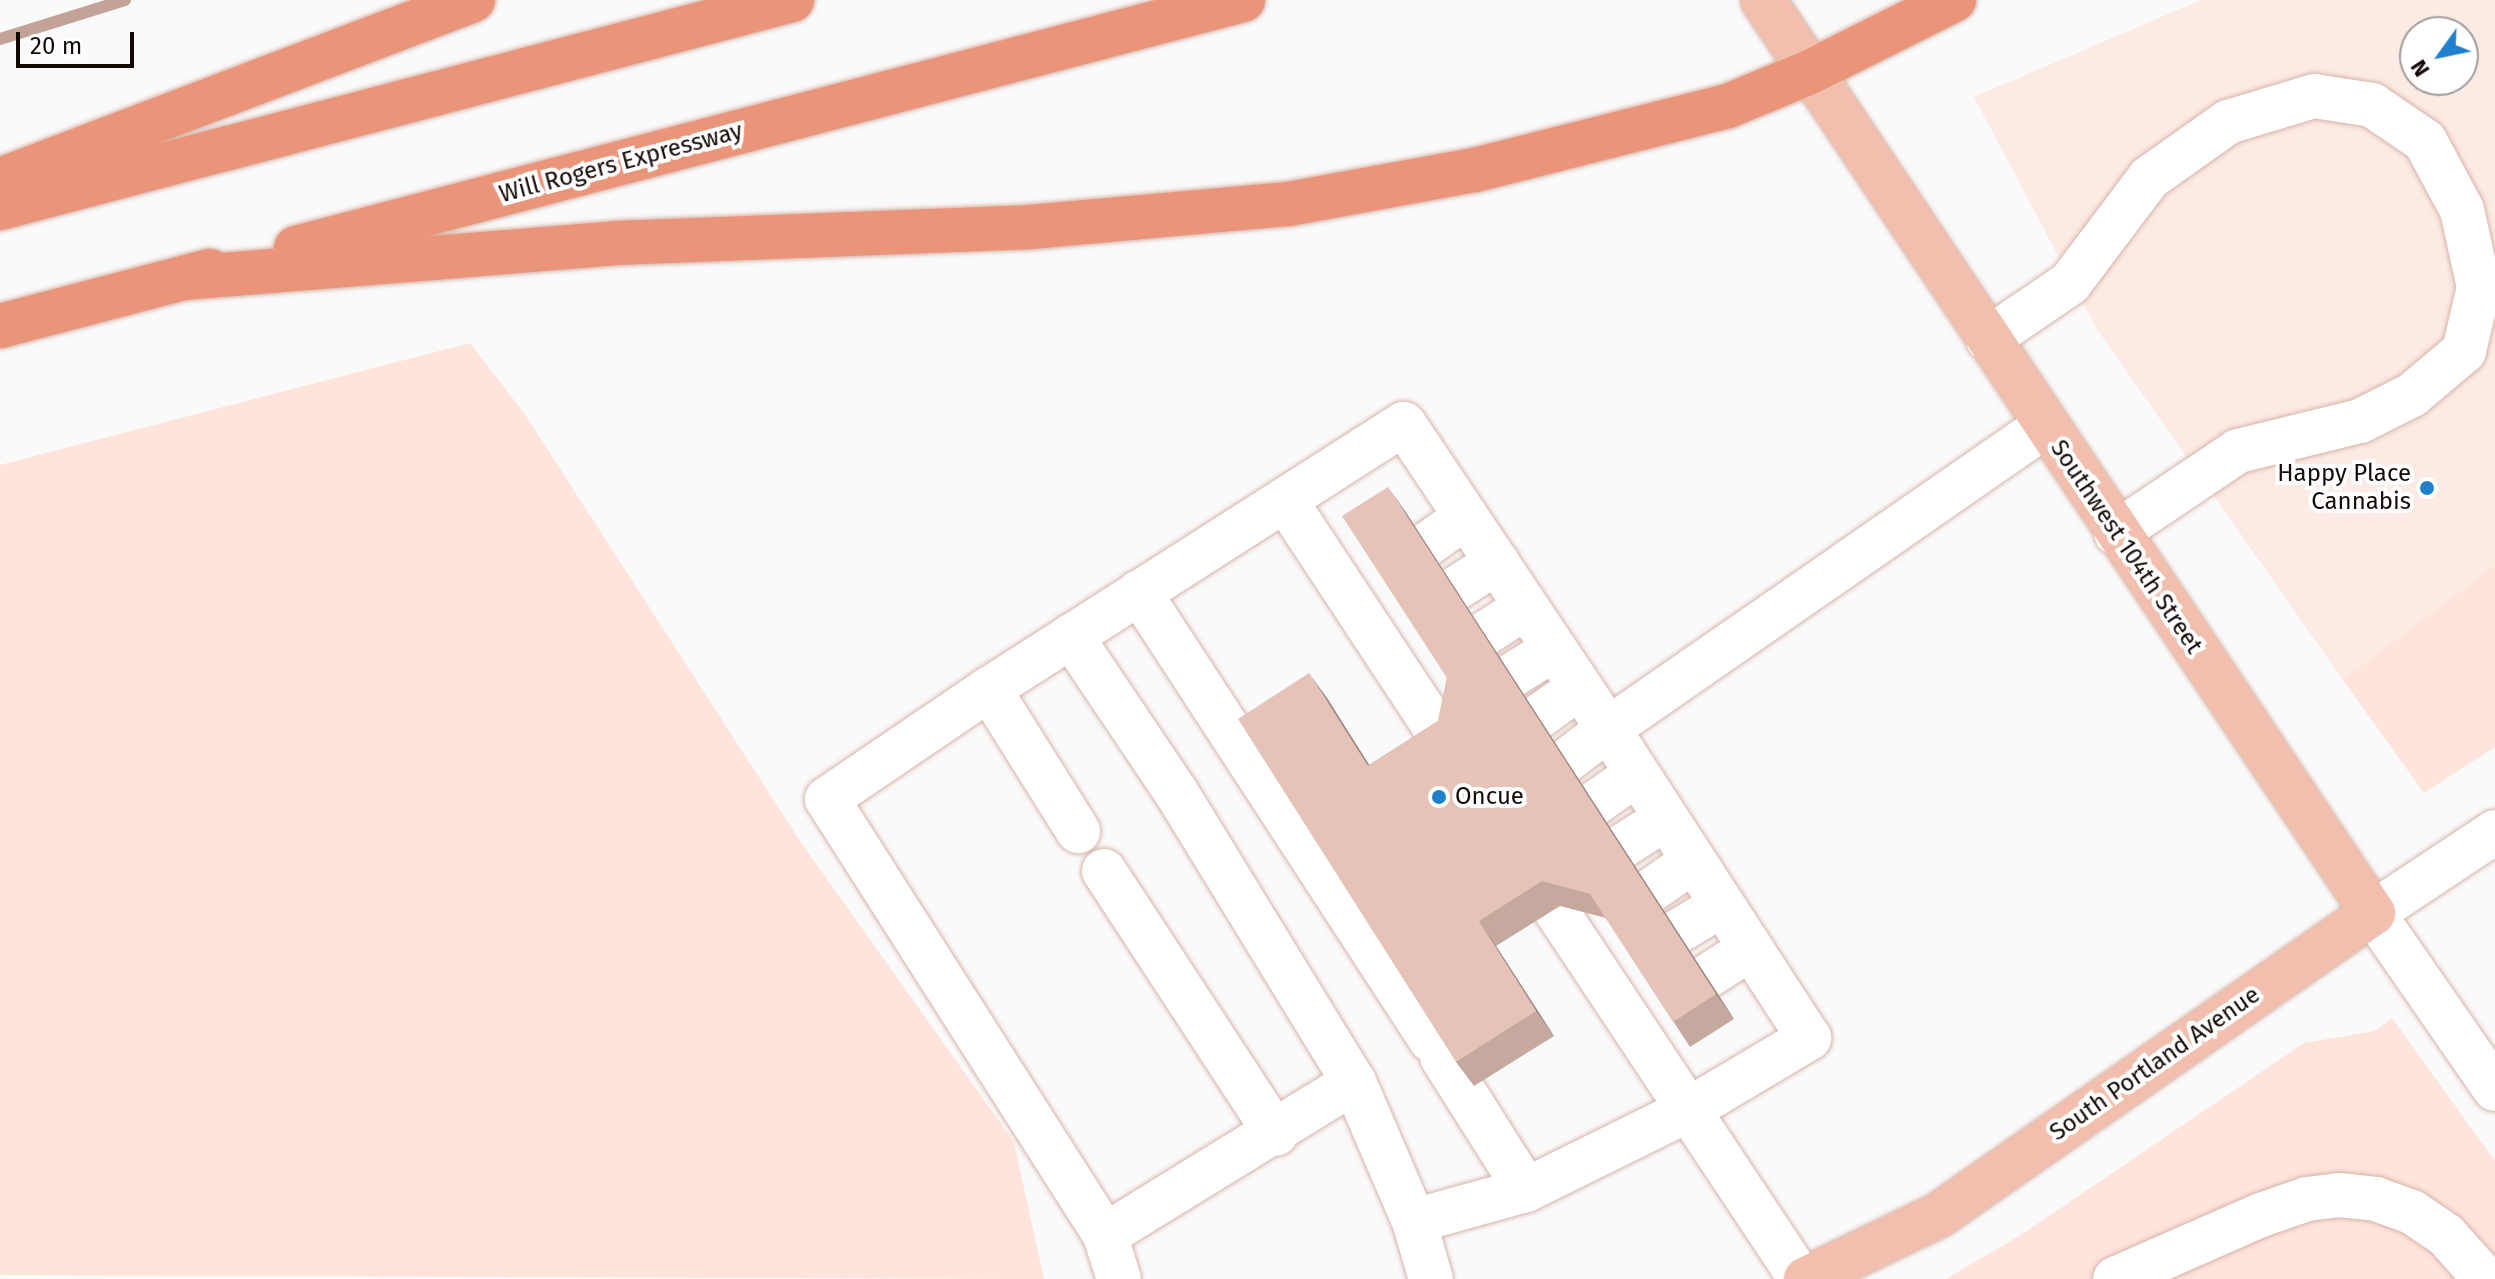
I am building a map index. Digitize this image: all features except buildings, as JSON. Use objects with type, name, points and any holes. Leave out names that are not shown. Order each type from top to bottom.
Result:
[{"type":"highway","points":[[0,180],[473,0]]},
{"type":"highway","points":[[0,208],[792,0]]},
{"type":"highway","name":"Will Rogers Expressway","points":[[0,326],[1243,0]]},
{"type":"highway","points":[[184,278],[617,243],[1030,227],[1289,204],[1504,163],[1728,106],[1810,72],[1954,0]]},
{"type":"main road","name":"Southwest 104th Street","points":[[1763,0],[2116,533],[2373,913]]},
{"type":"main road","name":"South Portland Avenue","points":[[1804,1279],[1939,1215],[2373,913]]},
{"type":"street","points":[[1988,339],[2070,283],[2149,178],[2228,122],[2314,96],[2372,105],[2425,141],[2462,210],[2479,287],[2464,351],[2412,395],[2360,421],[2238,451],[2116,533]]},
{"type":"street","points":[[1119,1279],[1105,1235],[827,799],[989,689],[1404,424],[1809,1038],[1690,1109],[1526,1190],[1414,1221]]},
{"type":"street","points":[[1566,761],[2045,426]]},
{"type":"street","points":[[1285,500],[1364,585],[1423,675],[1449,725]]},
{"type":"street","points":[[1426,545],[1466,517]]},
{"type":"street","points":[[1455,589],[1497,562]]},
{"type":"street","points":[[1139,592],[1526,1190]]},
{"type":"street","points":[[1484,634],[1526,607]]},
{"type":"street","points":[[1071,636],[1176,792],[1354,1082],[1414,1221],[1431,1279]]},
{"type":"street","points":[[1511,676],[1554,649]]},
{"type":"street","points":[[1538,717],[1579,688]]},
{"type":"street","points":[[989,689],[1078,831]]},
{"type":"street","points":[[1594,804],[1635,775]]},
{"type":"street","points":[[1621,847],[1665,819]]},
{"type":"street","name":"South Portland Avenue","points":[[2373,913],[2495,832]]},
{"type":"street","points":[[1650,891],[1693,861]]},
{"type":"street","points":[[1104,871],[1276,1134]]},
{"type":"street","points":[[1677,932],[1722,905]]},
{"type":"street","name":"Southwest 104th Street","points":[[2373,913],[2495,1089]]},
{"type":"street","points":[[1579,922],[1620,971],[1649,1016],[1690,1109],[1804,1279]]},
{"type":"street","points":[[1706,977],[1750,949]]},
{"type":"street","points":[[1105,1235],[1276,1134],[1354,1082]]},
{"type":"street","points":[[2115,1279],[2261,1215],[2339,1195],[2376,1199],[2412,1212],[2446,1235],[2485,1279]]},
{"type":"shaded area","points":[[2201,0],[2495,0],[2495,565],[2343,680],[2097,329],[1974,97]]},
{"type":"shaded area","points":[[470,343],[524,413],[802,844],[1014,1142],[1044,1279],[0,1275],[0,465]]},
{"type":"shaded area","points":[[2495,565],[2495,747],[2424,793],[2343,680]]},
{"type":"shaded area","points":[[2392,1018],[2495,1161],[2495,1279],[1946,1279],[2024,1233],[2304,1043],[2375,1031]]},
{"type":"waterway","points":[[0,39],[125,0]]},
{"type":"place","name":"Happy Place Cannabis","points":[[2427,488]]},
{"type":"place","name":"Oncue","points":[[1439,797]]}]
